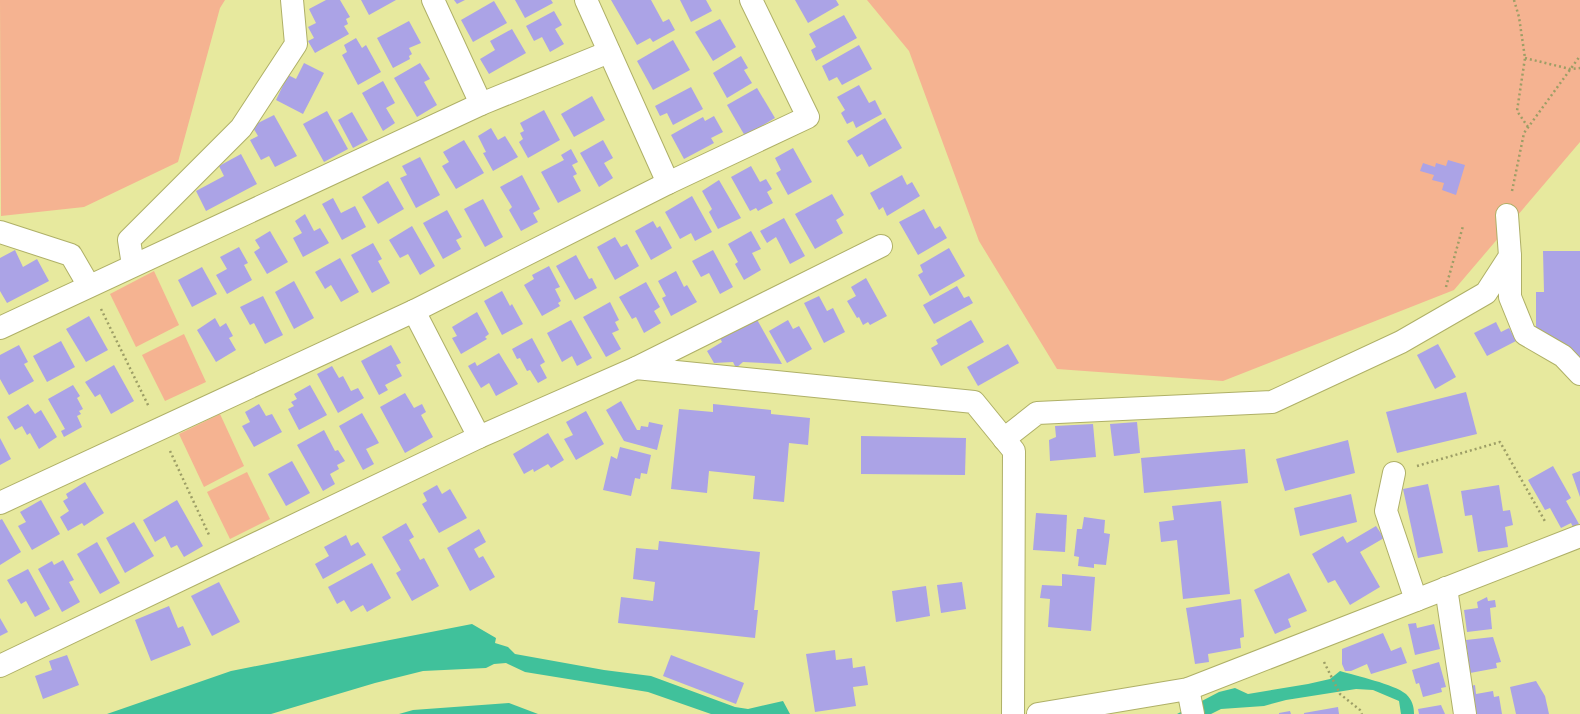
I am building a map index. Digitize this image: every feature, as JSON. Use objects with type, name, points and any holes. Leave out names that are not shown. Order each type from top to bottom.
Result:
[{"type":"street","points":[[133,265],[130,240],[241,128],[296,44],[292,0]]},
{"type":"street","points":[[433,0],[481,104]]},
{"type":"street","points":[[586,0],[668,183]]},
{"type":"street","points":[[0,504],[414,312],[668,183],[808,117],[751,0]]},
{"type":"street","points":[[0,328],[481,104],[609,52]]},
{"type":"street","points":[[1507,215],[1510,256],[1510,297],[1525,334],[1563,356],[1580,374]]},
{"type":"street","points":[[0,232],[72,255],[89,286]]},
{"type":"street","points":[[0,666],[479,437],[636,368],[881,246]]},
{"type":"street","points":[[1004,439],[1037,413],[1272,402],[1401,342],[1486,293],[1510,256]]},
{"type":"street","points":[[414,312],[479,437]]},
{"type":"street","points":[[636,368],[974,402],[1014,451],[1013,714]]},
{"type":"street","points":[[1394,473],[1386,511],[1416,600]]},
{"type":"street","points":[[1038,714],[1188,689],[1580,536]]},
{"type":"street","points":[[1446,588],[1465,714]]},
{"type":"street","points":[[1188,689],[1193,714]]},
{"type":"path","points":[[1514,0],[1519,17],[1525,58],[1517,111],[1528,127]]},
{"type":"path","points":[[1507,215],[1524,133],[1580,56]]},
{"type":"path","points":[[1525,58],[1570,69],[1580,68]]},
{"type":"path","points":[[1436,322],[1463,226]]},
{"type":"path","points":[[1394,473],[1500,442],[1558,544]]},
{"type":"path","points":[[1329,673],[1340,694],[1362,714]]},
{"type":"shaded area","points":[[0,0],[225,0],[220,8],[178,162],[84,207],[1,216]]},
{"type":"shaded area","points":[[867,0],[1580,0],[1580,142],[1454,290],[1223,381],[1057,369],[979,241],[909,51]]},
{"type":"shaded area","points":[[154,271],[179,325],[136,347],[110,294]]},
{"type":"shaded area","points":[[184,334],[206,382],[165,401],[142,355]]},
{"type":"shaded area","points":[[220,414],[244,466],[204,487],[179,434]]},
{"type":"shaded area","points":[[247,472],[270,519],[230,539],[207,492]]},
{"type":"shaded area","points":[[472,624],[496,638],[495,643],[508,647],[515,654],[604,670],[651,676],[735,707],[748,709],[783,701],[790,714],[711,714],[648,692],[525,672],[506,663],[494,664],[486,668],[423,671],[375,683],[271,714],[107,714],[231,671]]},
{"type":"shaded area","points":[[1340,671],[1400,690],[1406,694],[1411,701],[1414,714],[1401,714],[1399,701],[1373,690],[1356,689],[1286,700],[1264,706],[1221,709],[1211,714],[1177,714],[1219,692],[1235,688],[1248,694],[1308,684],[1330,679]]},
{"type":"shaded area","points":[[509,703],[538,714],[399,714],[413,710]]},
{"type":"building","points":[[326,0],[340,0],[350,17],[346,19],[348,24],[344,26],[349,34],[315,53],[308,41],[314,38],[308,27],[316,23],[309,9]]},
{"type":"building","points":[[361,0],[396,0],[369,15]]},
{"type":"building","points":[[454,0],[465,0],[457,4]]},
{"type":"building","points":[[515,0],[551,0],[553,3],[525,18]]},
{"type":"building","points":[[611,0],[651,0],[663,22],[669,19],[675,30],[653,42],[650,38],[637,45]]},
{"type":"building","points":[[680,0],[706,0],[712,11],[691,22]]},
{"type":"building","points":[[795,0],[836,0],[839,5],[808,23]]},
{"type":"building","points":[[494,1],[507,23],[473,42],[461,20]]},
{"type":"building","points":[[554,11],[562,25],[555,29],[564,44],[550,52],[542,37],[534,41],[526,26]]},
{"type":"building","points":[[844,15],[857,38],[816,61],[811,50],[816,47],[809,34]]},
{"type":"building","points":[[720,19],[736,47],[713,61],[695,32]]},
{"type":"building","points":[[409,21],[421,43],[409,48],[412,54],[409,56],[410,59],[393,68],[377,38]]},
{"type":"building","points":[[512,29],[526,53],[489,74],[480,59],[495,50],[490,41]]},
{"type":"building","points":[[356,38],[362,48],[366,45],[381,72],[358,85],[342,55],[347,52],[344,45]]},
{"type":"building","points":[[673,40],[690,70],[653,90],[637,61]]},
{"type":"building","points":[[859,45],[872,69],[842,85],[837,77],[829,81],[822,66]]},
{"type":"building","points":[[741,56],[748,68],[744,70],[752,83],[727,98],[713,73]]},
{"type":"building","points":[[304,63],[324,73],[303,114],[276,100],[288,75],[296,79]]},
{"type":"building","points":[[420,63],[430,79],[424,82],[437,105],[417,117],[394,78]]},
{"type":"building","points":[[383,81],[395,103],[386,108],[395,123],[383,131],[362,93]]},
{"type":"building","points":[[859,85],[869,103],[875,100],[882,114],[856,128],[853,121],[847,124],[841,113],[845,110],[837,97]]},
{"type":"building","points":[[691,87],[703,109],[673,125],[667,113],[660,116],[655,106]]},
{"type":"building","points":[[757,88],[775,118],[745,136],[727,105]]},
{"type":"building","points":[[592,96],[605,120],[574,137],[561,114]]},
{"type":"building","points":[[544,110],[560,140],[528,158],[519,142],[523,139],[520,133],[524,131],[520,123]]},
{"type":"building","points":[[327,111],[348,149],[324,162],[303,124]]},
{"type":"building","points":[[352,112],[368,140],[353,148],[338,120]]},
{"type":"building","points":[[274,115],[297,156],[275,167],[269,156],[261,160],[250,140],[258,136],[252,126]]},
{"type":"building","points":[[714,116],[723,132],[711,138],[714,143],[684,159],[671,135],[703,117],[705,121]]},
{"type":"building","points":[[885,118],[902,148],[869,167],[862,154],[857,157],[847,141]]},
{"type":"building","points":[[491,128],[498,140],[505,136],[518,157],[493,171],[483,153],[486,152],[478,136]]},
{"type":"building","points":[[464,140],[484,173],[456,189],[442,166],[449,162],[443,152]]},
{"type":"building","points":[[603,140],[613,158],[604,163],[613,178],[599,187],[580,153]]},
{"type":"building","points":[[793,148],[812,182],[788,195],[776,173],[781,170],[775,158]]},
{"type":"building","points":[[571,149],[578,162],[572,165],[577,174],[573,176],[581,191],[558,203],[541,172],[564,160],[561,155]]},
{"type":"building","points":[[241,154],[257,184],[206,211],[196,191],[224,176],[219,166]]},
{"type":"building","points":[[420,157],[440,195],[416,208],[400,178],[407,175],[402,166]]},
{"type":"building","points":[[1448,160],[1465,165],[1456,195],[1442,190],[1444,183],[1432,180],[1434,175],[1420,171],[1423,163],[1435,167],[1436,163],[1446,166]]},
{"type":"building","points":[[751,166],[760,182],[766,179],[772,189],[767,192],[773,203],[758,211],[756,208],[750,211],[731,177]]},
{"type":"building","points":[[522,175],[540,209],[533,213],[538,222],[521,231],[509,210],[512,207],[500,187]]},
{"type":"building","points":[[902,175],[907,185],[912,182],[920,196],[887,216],[883,207],[879,210],[870,193]]},
{"type":"building","points":[[719,180],[741,218],[718,229],[709,212],[712,209],[702,191]]},
{"type":"building","points":[[388,181],[404,209],[378,224],[362,197]]},
{"type":"building","points":[[832,194],[844,215],[836,220],[843,233],[815,249],[795,214]]},
{"type":"building","points":[[692,196],[712,232],[695,241],[691,233],[680,239],[665,212]]},
{"type":"building","points":[[333,198],[341,213],[355,206],[366,227],[342,240],[322,204]]},
{"type":"building","points":[[483,199],[503,237],[485,247],[464,209]]},
{"type":"building","points":[[924,209],[935,229],[940,226],[947,238],[918,255],[899,222]]},
{"type":"building","points":[[447,210],[462,237],[456,240],[461,249],[443,259],[423,223]]},
{"type":"building","points":[[305,214],[314,231],[320,228],[329,243],[303,257],[293,238],[302,233],[295,221]]},
{"type":"building","points":[[784,218],[805,256],[790,264],[776,237],[767,243],[760,231]]},
{"type":"building","points":[[653,221],[657,228],[660,226],[672,248],[651,260],[635,231]]},
{"type":"building","points":[[412,226],[435,266],[420,275],[408,254],[400,258],[389,240]]},
{"type":"building","points":[[270,231],[288,262],[267,274],[254,252],[260,248],[255,240]]},
{"type":"building","points":[[751,231],[761,249],[752,253],[761,270],[744,280],[735,264],[738,262],[728,244]]},
{"type":"building","points":[[615,237],[621,247],[627,244],[639,266],[615,280],[597,247]]},
{"type":"building","points":[[373,243],[382,259],[378,261],[390,283],[372,293],[351,255]]},
{"type":"building","points":[[239,247],[248,263],[244,265],[252,280],[227,294],[216,275],[227,269],[220,257]]},
{"type":"building","points":[[949,248],[965,276],[930,296],[918,275],[923,272],[920,265]]},
{"type":"building","points":[[15,250],[23,267],[37,259],[49,281],[7,303],[0,291],[0,258]]},
{"type":"building","points":[[713,250],[733,287],[720,294],[709,273],[701,277],[692,261]]},
{"type":"building","points":[[1543,251],[1580,251],[1580,360],[1573,351],[1536,328],[1536,292],[1544,292]]},
{"type":"building","points":[[576,255],[589,279],[592,278],[597,288],[575,300],[556,266]]},
{"type":"building","points":[[340,258],[359,292],[341,302],[331,285],[325,289],[315,272]]},
{"type":"building","points":[[549,266],[560,287],[555,289],[561,301],[558,303],[560,306],[542,316],[524,285],[534,279],[532,275]]},
{"type":"building","points":[[202,267],[217,294],[192,307],[178,280]]},
{"type":"building","points":[[676,271],[684,287],[687,285],[697,302],[671,316],[662,298],[666,296],[658,281]]},
{"type":"building","points":[[866,278],[887,316],[870,325],[868,322],[863,325],[847,301],[856,296],[851,287]]},
{"type":"building","points":[[294,281],[314,318],[294,329],[275,292]]},
{"type":"building","points":[[646,282],[660,307],[654,311],[661,323],[644,333],[636,317],[632,319],[619,297]]},
{"type":"building","points":[[957,286],[964,298],[969,296],[973,303],[934,324],[923,305]]},
{"type":"building","points":[[502,291],[510,306],[512,304],[523,324],[502,335],[484,301]]},
{"type":"building","points":[[263,296],[283,335],[265,344],[254,323],[250,325],[240,307]]},
{"type":"building","points":[[819,296],[827,311],[833,308],[845,332],[824,343],[804,303]]},
{"type":"building","points":[[610,302],[619,320],[615,322],[619,330],[612,333],[621,349],[606,357],[583,317]]},
{"type":"building","points":[[477,312],[489,334],[485,337],[487,339],[461,354],[452,338],[457,336],[452,327]]},
{"type":"building","points":[[89,316],[108,350],[86,362],[66,329]]},
{"type":"building","points":[[755,316],[782,364],[743,362],[736,368],[733,362],[714,363],[707,351],[722,342],[719,336]]},
{"type":"building","points":[[215,318],[220,327],[226,323],[233,336],[229,338],[236,350],[216,362],[197,330]]},
{"type":"building","points":[[571,320],[592,358],[577,366],[572,356],[562,362],[547,333]]},
{"type":"building","points":[[788,320],[793,329],[799,326],[812,349],[787,363],[769,331]]},
{"type":"building","points":[[971,320],[984,342],[941,366],[931,348],[938,344],[936,340]]},
{"type":"building","points":[[1496,322],[1501,332],[1509,328],[1516,341],[1487,356],[1474,333]]},
{"type":"building","points":[[532,338],[545,362],[540,365],[547,378],[538,383],[530,370],[527,371],[520,358],[517,359],[512,349]]},
{"type":"building","points":[[61,341],[75,367],[47,382],[33,356]]},
{"type":"building","points":[[1008,344],[1019,363],[978,386],[967,367]]},
{"type":"building","points":[[1438,344],[1456,377],[1435,389],[1417,355]]},
{"type":"building","points":[[19,345],[28,362],[24,364],[34,381],[9,395],[0,379],[0,355]]},
{"type":"building","points":[[391,345],[401,363],[396,365],[402,376],[385,385],[388,390],[379,395],[361,361]]},
{"type":"building","points":[[499,353],[518,384],[496,396],[489,383],[481,388],[468,366],[475,362],[477,366]]},
{"type":"building","points":[[114,365],[134,401],[111,414],[100,394],[95,397],[85,382]]},
{"type":"building","points":[[332,366],[339,378],[343,376],[351,391],[358,388],[364,398],[338,413],[317,374]]},
{"type":"building","points":[[73,385],[80,396],[77,398],[83,409],[79,411],[81,414],[77,416],[82,427],[64,437],[61,431],[65,429],[48,399]]},
{"type":"building","points":[[310,385],[327,415],[299,430],[288,409],[294,406],[291,402],[297,399],[294,394]]},
{"type":"building","points":[[1466,392],[1477,434],[1397,453],[1386,412]]},
{"type":"building","points":[[405,393],[414,408],[422,404],[426,412],[421,415],[433,437],[405,453],[380,407]]},
{"type":"building","points":[[621,401],[637,430],[640,430],[641,426],[648,427],[649,422],[663,425],[657,450],[624,441],[606,410]]},
{"type":"building","points":[[28,404],[35,414],[41,410],[57,437],[39,449],[30,433],[27,435],[22,426],[15,430],[7,417]]},
{"type":"building","points":[[259,404],[266,416],[272,414],[282,432],[254,447],[242,426],[250,422],[245,412]]},
{"type":"building","points":[[713,404],[771,410],[771,414],[810,418],[808,445],[789,443],[784,502],[753,499],[755,476],[709,471],[707,493],[671,489],[679,409],[713,412]]},
{"type":"building","points":[[586,411],[604,444],[576,460],[564,439],[573,435],[566,422]]},
{"type":"building","points":[[362,413],[379,443],[366,449],[374,464],[363,470],[339,426]]},
{"type":"building","points":[[1137,422],[1140,453],[1114,456],[1110,424]]},
{"type":"building","points":[[1093,424],[1096,457],[1050,461],[1049,440],[1056,437],[1055,426]]},
{"type":"building","points":[[324,430],[335,451],[338,450],[345,461],[337,465],[339,469],[330,474],[335,484],[323,491],[297,445]]},
{"type":"building","points":[[548,433],[564,460],[551,468],[548,464],[534,472],[533,469],[524,474],[513,454]]},
{"type":"building","points":[[861,436],[966,438],[965,475],[861,474]]},
{"type":"building","points":[[0,438],[11,459],[0,465]]},
{"type":"building","points":[[1348,440],[1355,473],[1285,491],[1276,459]]},
{"type":"building","points":[[620,447],[651,455],[647,474],[641,473],[640,479],[635,478],[631,496],[603,490],[611,456],[617,459]]},
{"type":"building","points":[[1245,449],[1248,483],[1144,493],[1141,458]]},
{"type":"building","points":[[292,461],[310,493],[286,506],[268,474]]},
{"type":"building","points":[[1553,466],[1571,498],[1566,501],[1579,524],[1573,527],[1571,523],[1561,528],[1550,508],[1545,510],[1528,480]]},
{"type":"building","points":[[1580,471],[1580,497],[1572,474]]},
{"type":"building","points":[[85,482],[104,513],[84,526],[82,523],[68,531],[60,517],[69,511],[63,501],[68,498],[66,494]]},
{"type":"building","points":[[1428,484],[1443,553],[1418,558],[1403,489]]},
{"type":"building","points":[[437,485],[442,494],[450,489],[467,518],[439,533],[422,504],[427,501],[423,493]]},
{"type":"building","points":[[1499,485],[1503,511],[1510,510],[1513,525],[1505,527],[1508,547],[1478,552],[1472,515],[1465,516],[1461,491]]},
{"type":"building","points":[[1351,494],[1357,522],[1300,536],[1294,508]]},
{"type":"building","points":[[41,500],[60,534],[32,550],[18,526],[26,522],[20,512]]},
{"type":"building","points":[[177,500],[203,546],[184,557],[177,545],[171,548],[165,536],[155,542],[143,520]]},
{"type":"building","points":[[1221,501],[1230,594],[1183,599],[1177,540],[1161,542],[1159,522],[1174,520],[1172,506]]},
{"type":"building","points":[[1036,513],[1067,515],[1065,552],[1033,550]]},
{"type":"building","points":[[1084,517],[1105,520],[1104,533],[1110,534],[1106,565],[1094,564],[1094,568],[1078,566],[1079,557],[1074,556],[1077,529],[1082,529]]},
{"type":"building","points":[[2,519],[21,552],[0,565],[0,520]]},
{"type":"building","points":[[134,522],[154,556],[125,573],[106,538]]},
{"type":"building","points":[[406,523],[414,537],[409,540],[420,560],[424,558],[439,586],[412,601],[396,573],[401,570],[382,537]]},
{"type":"building","points":[[1376,526],[1384,538],[1360,552],[1380,587],[1350,605],[1335,580],[1328,583],[1312,554],[1343,536],[1347,543]]},
{"type":"building","points":[[479,529],[486,542],[474,549],[479,558],[483,556],[495,577],[470,591],[447,548]]},
{"type":"building","points":[[346,535],[351,546],[358,542],[366,555],[323,579],[315,564],[329,556],[324,547]]},
{"type":"building","points":[[659,541],[760,552],[754,610],[758,610],[755,638],[618,623],[621,597],[653,601],[655,582],[633,579],[636,548],[658,550]]},
{"type":"building","points":[[97,542],[120,583],[100,594],[77,554]]},
{"type":"building","points":[[63,560],[74,580],[69,582],[80,602],[62,612],[38,569],[52,561],[54,565]]},
{"type":"building","points":[[372,563],[391,598],[367,612],[363,605],[351,612],[344,600],[337,604],[328,587]]},
{"type":"building","points":[[28,569],[50,609],[35,617],[26,601],[21,604],[7,580]]},
{"type":"building","points":[[1289,573],[1307,611],[1288,619],[1291,627],[1275,634],[1254,590]]},
{"type":"building","points":[[1062,574],[1095,577],[1091,631],[1048,627],[1050,599],[1040,598],[1042,585],[1062,586]]},
{"type":"building","points":[[219,582],[240,622],[212,636],[191,596]]},
{"type":"building","points":[[962,582],[966,609],[941,613],[937,585]]},
{"type":"building","points":[[926,586],[930,616],[896,622],[892,591]]},
{"type":"building","points":[[1487,597],[1488,601],[1495,600],[1496,607],[1490,608],[1492,629],[1467,632],[1464,610],[1478,608],[1477,602]]},
{"type":"building","points":[[1241,599],[1244,637],[1240,638],[1241,648],[1208,654],[1209,662],[1195,664],[1186,608]]},
{"type":"building","points":[[169,606],[178,628],[183,626],[191,645],[151,661],[135,620]]},
{"type":"building","points":[[0,618],[8,632],[0,636]]},
{"type":"building","points":[[1416,623],[1417,628],[1434,624],[1440,649],[1415,655],[1408,624]]},
{"type":"building","points":[[1383,633],[1391,651],[1401,647],[1407,663],[1371,674],[1367,664],[1351,671],[1345,671],[1342,664],[1342,649]]},
{"type":"building","points":[[1493,637],[1501,662],[1496,663],[1497,668],[1470,673],[1466,640]]},
{"type":"building","points":[[835,650],[836,660],[852,658],[853,668],[865,666],[868,685],[853,687],[856,706],[815,712],[806,654]]},
{"type":"building","points":[[67,655],[79,685],[43,699],[35,676],[52,670],[49,661]]},
{"type":"building","points":[[671,655],[744,683],[736,704],[663,676]]},
{"type":"building","points":[[1439,662],[1446,687],[1441,688],[1442,692],[1423,697],[1419,683],[1416,684],[1412,670]]},
{"type":"building","points":[[1536,681],[1545,696],[1549,714],[1516,714],[1510,687]]},
{"type":"building","points":[[1475,685],[1476,694],[1493,691],[1494,697],[1499,696],[1502,714],[1476,714],[1474,703],[1467,687]]},
{"type":"building","points":[[1441,705],[1445,714],[1419,714],[1418,709]]},
{"type":"building","points":[[1338,707],[1339,714],[1304,714],[1304,713]]},
{"type":"building","points":[[1290,711],[1291,714],[1279,714],[1279,713]]}]
